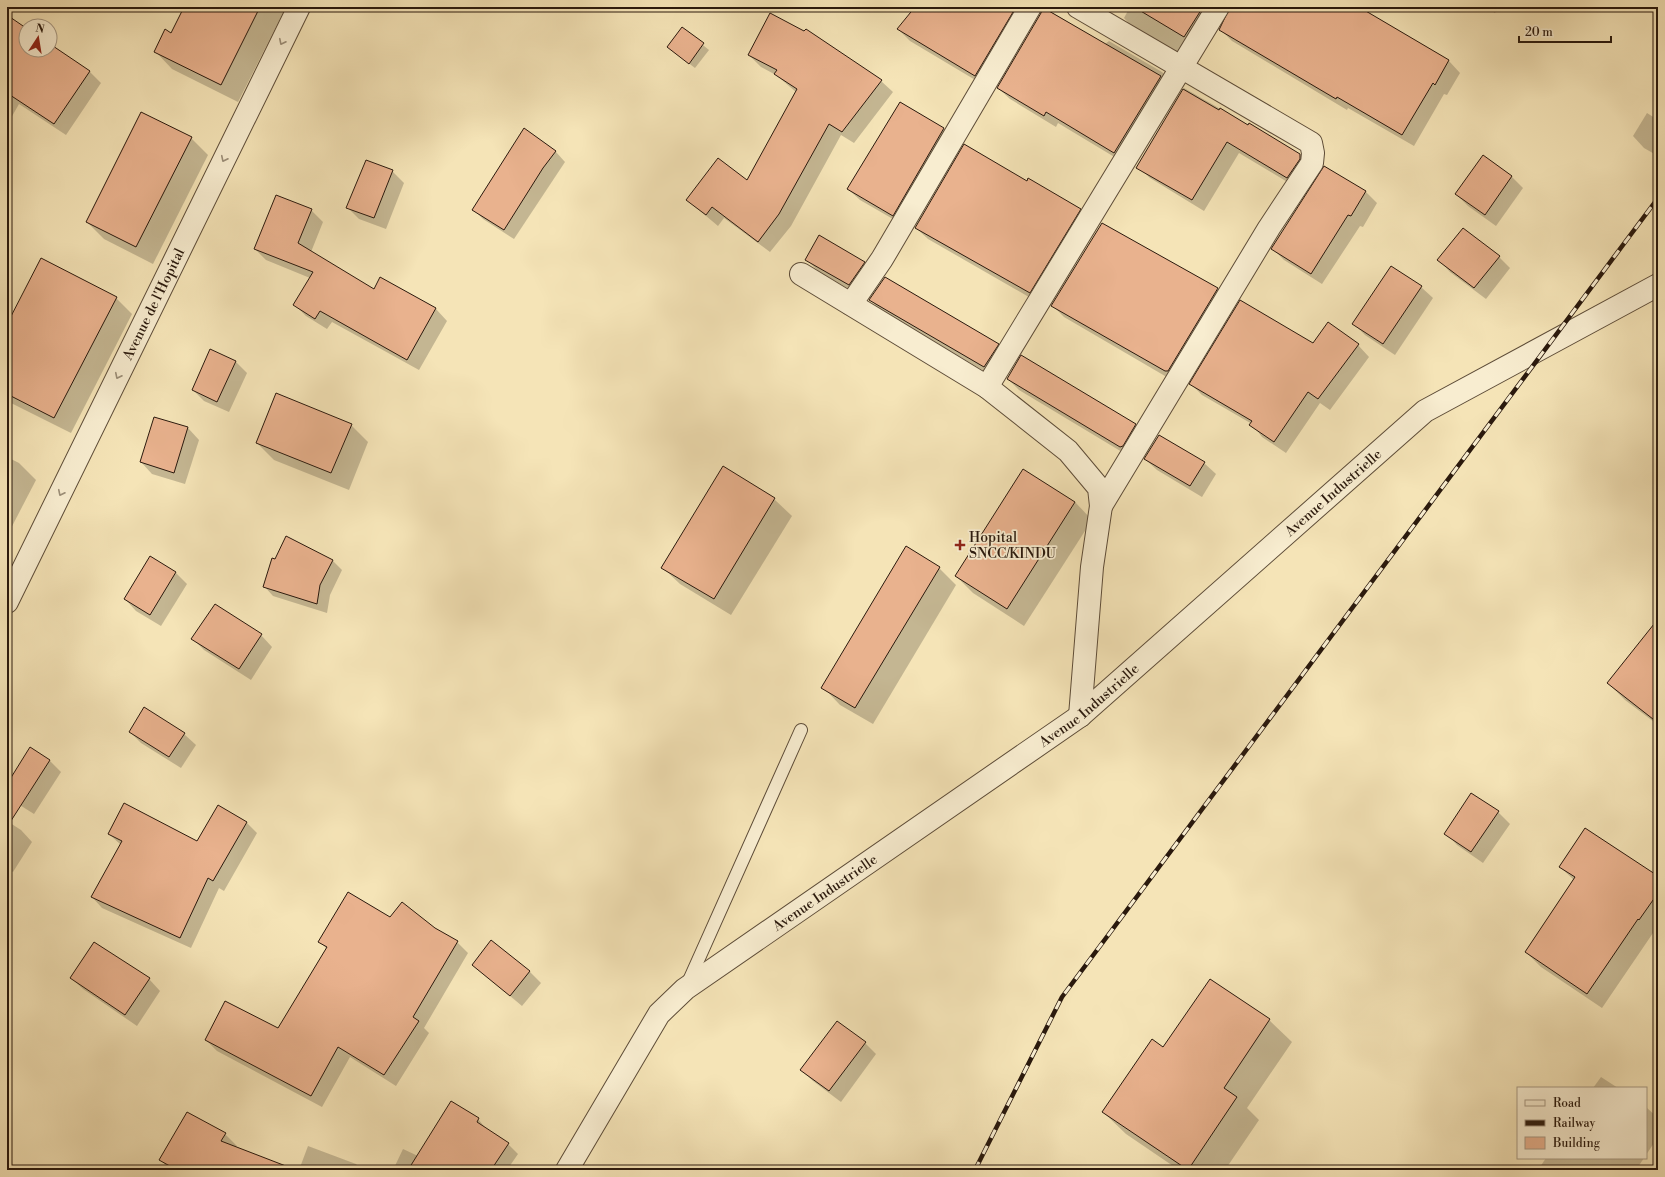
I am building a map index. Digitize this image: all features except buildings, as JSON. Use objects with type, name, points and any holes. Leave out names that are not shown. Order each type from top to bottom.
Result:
[{"type":"street","name":"Avenue de l'Hopital","points":[[7,602],[299,7]]},
{"type":"street","points":[[851,304],[882,259],[1030,7]]},
{"type":"street","points":[[1078,7],[1311,143],[1313,153],[1312,163],[1269,228],[1101,506]]},
{"type":"street","points":[[986,387],[1218,7]]},
{"type":"street","points":[[801,274],[986,387],[1068,451],[1099,488],[1101,506],[1092,567],[1080,716]]},
{"type":"street","name":"Avenue Industrielle","points":[[567,1170],[659,1014],[685,989],[1080,716],[1425,410],[1658,285]]},
{"type":"lane","points":[[685,989],[801,730]]},
{"type":"railway","points":[[975,1170],[1062,997],[1658,198]]},
{"type":"place","name":"Hopital SNCC/KINDU","points":[[960,545]]}]
